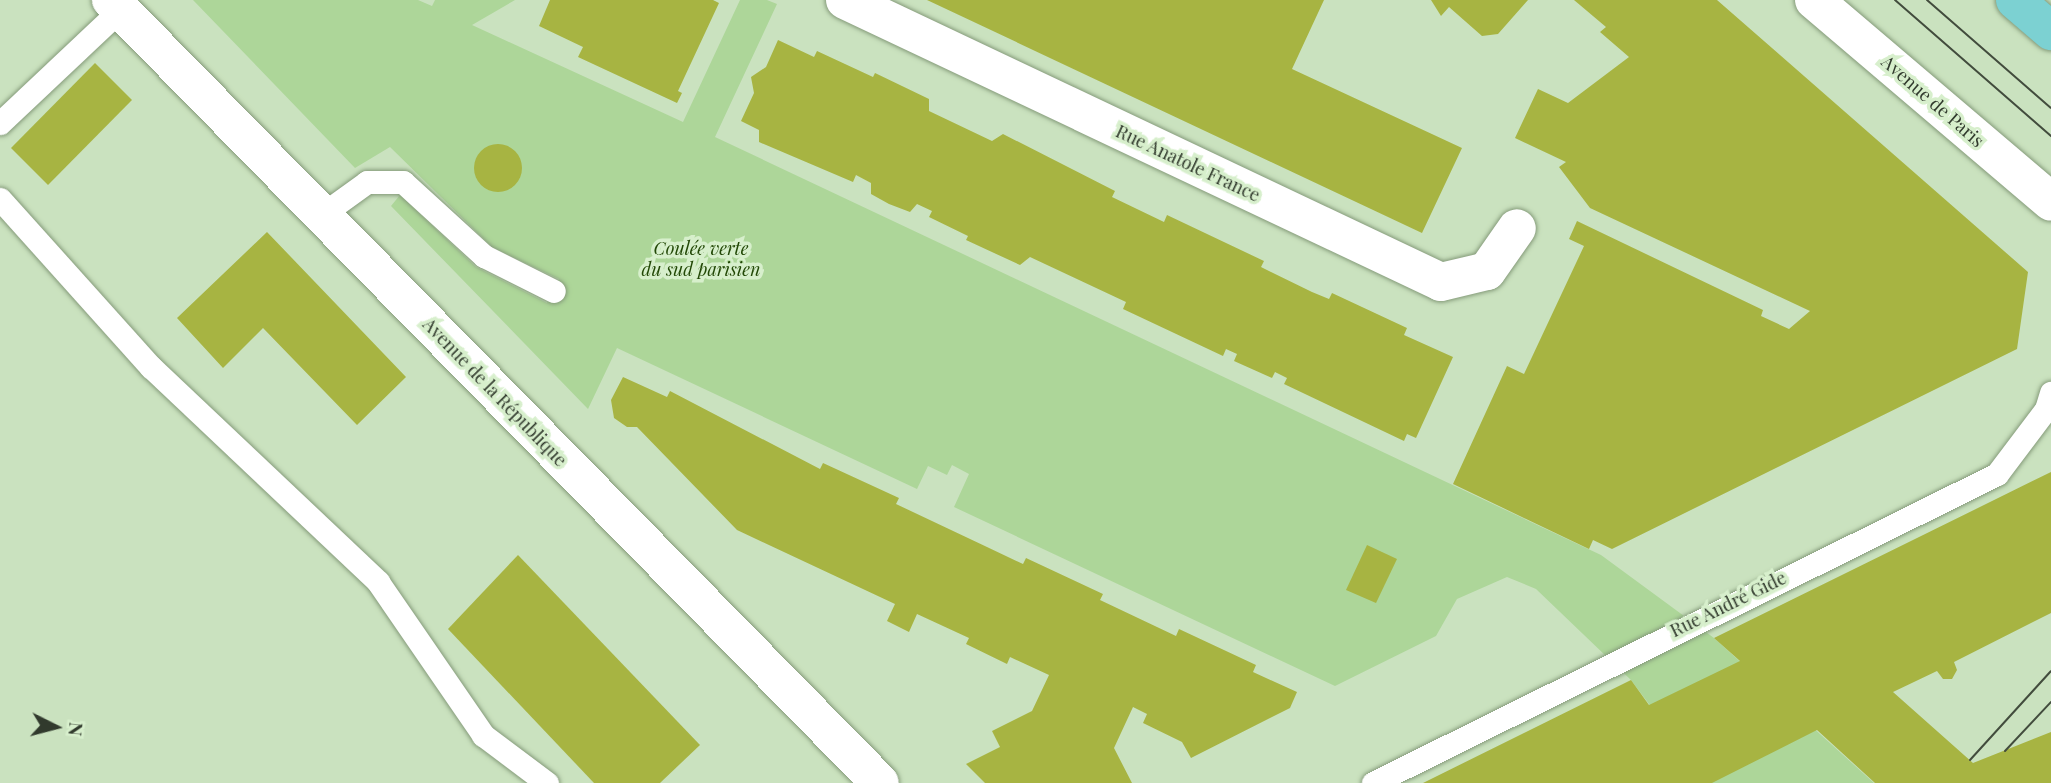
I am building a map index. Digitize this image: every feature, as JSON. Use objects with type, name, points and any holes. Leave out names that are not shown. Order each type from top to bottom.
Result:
[{"type":"main road","name":"Rue Anatole France","points":[[845,0],[1441,282],[1487,271],[1517,228]]},
{"type":"main road","name":"Avenue de Paris","points":[[1814,0],[2051,202]]},
{"type":"main road","points":[[2015,0],[2051,31]]},
{"type":"main road","name":"Avenue de la République","points":[[116,5],[324,213],[880,783]]},
{"type":"lane","points":[[0,123],[116,5]]},
{"type":"lane","points":[[324,213],[367,181],[403,182],[484,256],[554,292]]},
{"type":"lane","points":[[0,199],[150,367],[378,582],[483,735],[547,783]]},
{"type":"lane","name":"Rue André Gide","points":[[1373,783],[1997,474],[2046,409],[2051,393]]},
{"type":"green space","name":"Coulée verte du sud parisien","points":[[193,0],[418,0],[432,6],[435,0],[515,0],[472,25],[683,122],[740,0],[767,0],[777,4],[715,137],[1601,555],[1714,638],[1874,783],[1708,783],[1631,680],[1536,589],[1507,577],[1457,599],[1436,636],[1335,686],[954,507],[969,474],[952,465],[947,475],[928,466],[917,489],[617,348],[588,409],[391,206],[400,195],[476,267],[547,303],[559,279],[492,247],[390,147],[355,168]]},
{"type":"building","points":[[550,0],[713,0],[719,3],[678,91],[682,93],[677,103],[578,57],[583,47],[539,26]]},
{"type":"building","points":[[927,0],[1324,0],[1292,69],[1462,148],[1422,233]]},
{"type":"building","points":[[1431,0],[1528,0],[1498,34],[1482,36],[1449,7],[1441,16]]},
{"type":"building","points":[[1574,0],[1717,0],[2028,272],[2017,349],[1612,549],[1593,540],[1589,549],[1453,484],[1507,366],[1524,374],[1584,246],[1569,239],[1577,221],[1763,310],[1761,316],[1789,329],[1810,311],[1590,208],[1559,167],[1566,162],[1515,138],[1538,89],[1568,103],[1629,57],[1600,32],[1606,27]]},
{"type":"building","points":[[778,40],[814,57],[817,51],[873,77],[875,73],[929,99],[929,111],[992,141],[1003,134],[1115,191],[1112,197],[1164,222],[1167,215],[1264,261],[1261,267],[1312,292],[1329,299],[1332,293],[1407,328],[1404,335],[1453,357],[1416,438],[1407,434],[1404,441],[1284,384],[1287,378],[1275,372],[1272,378],[1234,361],[1237,354],[1226,349],[1223,356],[1123,309],[1126,302],[1030,257],[1020,265],[966,240],[968,236],[929,217],[932,211],[917,204],[910,212],[889,204],[871,194],[871,183],[856,175],[853,182],[759,142],[759,130],[741,121],[754,93],[751,77],[766,67]]},
{"type":"building","points":[[95,63],[132,100],[48,185],[11,148]]},
{"type":"building","points":[[498,144],[515,151],[522,168],[515,185],[498,192],[481,185],[474,168],[481,151]]},
{"type":"building","points":[[267,232],[406,377],[357,425],[263,328],[223,368],[177,318]]},
{"type":"building","points":[[623,377],[667,397],[670,391],[820,469],[823,463],[899,498],[896,504],[1023,564],[1026,558],[1103,594],[1100,600],[1176,636],[1179,629],[1256,665],[1253,672],[1297,692],[1290,708],[1191,758],[1182,742],[1143,723],[1147,714],[1133,707],[1114,748],[1132,783],[985,783],[966,764],[1000,747],[992,731],[1032,711],[1049,675],[1010,657],[1007,664],[966,644],[969,638],[917,614],[909,632],[887,621],[895,604],[737,530],[637,427],[627,427],[614,418],[611,400]]},
{"type":"building","points":[[2051,472],[2051,613],[1954,662],[1957,670],[1952,679],[1943,679],[1937,671],[1893,692],[1973,763],[2051,732],[2051,783],[1875,783],[1817,730],[1712,783],[1423,783],[1631,680],[1649,705],[1740,661],[1714,638]]},
{"type":"building","points":[[1367,545],[1397,559],[1376,603],[1346,590]]},
{"type":"building","points":[[518,555],[700,745],[660,783],[594,783],[448,629]]},
{"type":"tram line","points":[[1895,0],[2051,136]]},
{"type":"tram line","points":[[1927,0],[2051,108]]},
{"type":"tram line","points":[[1970,760],[2051,671]]},
{"type":"tram line","points":[[2005,751],[2051,702]]}]
